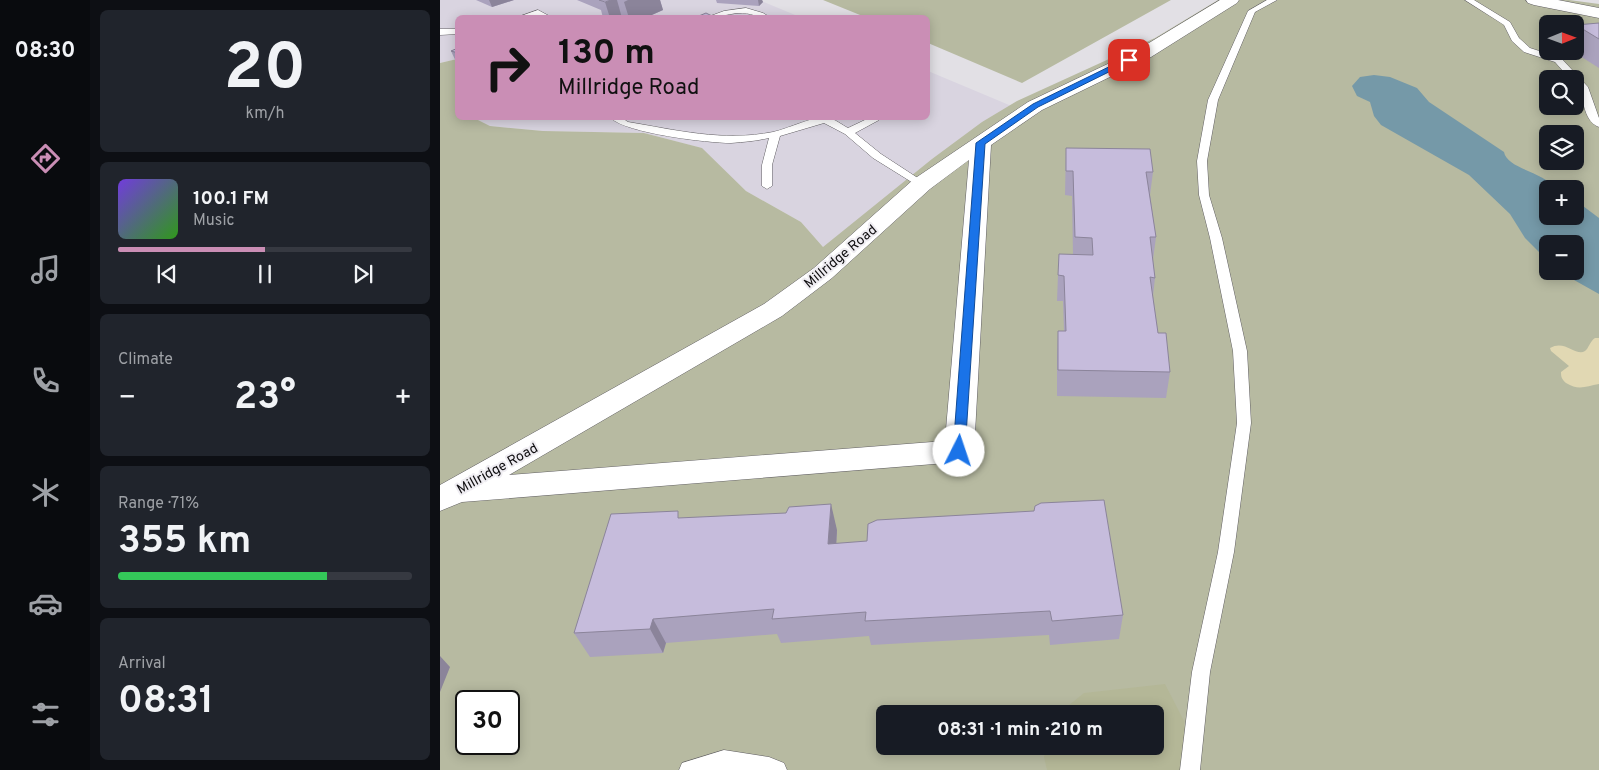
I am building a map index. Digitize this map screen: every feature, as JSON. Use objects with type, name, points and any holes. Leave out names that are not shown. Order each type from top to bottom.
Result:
[{"type":"street","name":"Millridge Road","points":[[448,495],[773,310],[823,273],[922,184],[981,143],[1036,106],[1145,53],[1231,0]]},
{"type":"street","points":[[1534,0],[1599,13]]},
{"type":"street","points":[[448,495],[959,451],[981,143]]},
{"type":"lane","points":[[1190,770],[1201,672],[1226,552],[1244,423],[1240,351],[1216,238],[1204,195],[1202,161],[1213,100],[1252,11],[1273,0]]},
{"type":"lane","points":[[1469,0],[1507,24],[1515,39],[1527,50],[1558,60],[1583,87],[1592,117],[1599,124]]},
{"type":"lane","points":[[716,15],[728,10],[756,11],[762,15]]},
{"type":"lane","points":[[528,15],[538,12],[544,15]]},
{"type":"lane","points":[[440,32],[455,31]]},
{"type":"lane","points":[[619,120],[625,124],[716,139],[744,139],[775,135],[818,120]]},
{"type":"lane","points":[[827,120],[848,132],[878,156],[922,184]]},
{"type":"lane","points":[[848,132],[872,120]]},
{"type":"lane","points":[[767,186],[767,165],[775,135]]},
{"type":"lane","points":[[689,770],[724,760],[777,770]]},
{"type":"shaded area","points":[[440,0],[759,0],[795,15],[455,15],[455,59],[440,63]]},
{"type":"shaded area","points":[[930,72],[1028,113],[831,256],[801,222],[746,191],[701,148],[644,133],[543,131],[490,126],[478,120],[930,120]]},
{"type":"green space","points":[[823,0],[1171,0],[1022,83],[930,44],[930,15],[860,15]]},
{"type":"green space","points":[[1218,0],[1569,0],[1599,4],[1599,770],[440,770],[440,63],[455,59],[455,120],[478,120],[490,126],[543,131],[644,133],[702,148],[746,191],[801,222],[823,247],[932,159],[982,122],[1017,101],[1155,38]]},
{"type":"green space","points":[[1165,684],[1184,721],[1189,770],[1047,770],[1045,755],[1164,755],[1164,705],[1069,705],[1084,693]]},
{"type":"sand","points":[[1595,338],[1599,338],[1599,384],[1575,387],[1566,383],[1562,378],[1561,372],[1569,366],[1550,348],[1561,346],[1582,352],[1586,350]]},
{"type":"water","points":[[1374,75],[1390,77],[1417,88],[1429,102],[1504,152],[1512,163],[1547,180],[1539,180],[1539,225],[1584,225],[1584,207],[1599,218],[1599,294],[1574,280],[1584,280],[1584,235],[1539,235],[1539,252],[1525,238],[1510,214],[1469,175],[1381,125],[1374,116],[1370,102],[1357,96],[1352,86],[1360,77]]},
{"type":"building","points":[[1599,23],[1599,39],[1584,30],[1584,24]]},
{"type":"building","points":[[1066,148],[1150,149],[1153,172],[1146,172],[1156,237],[1150,237],[1155,278],[1150,277],[1158,333],[1166,333],[1170,372],[1058,370],[1058,331],[1066,331],[1064,276],[1058,275],[1059,254],[1093,255],[1092,238],[1075,237],[1073,171],[1066,171]]},
{"type":"building","points":[[1104,500],[1123,615],[1052,621],[1050,611],[865,621],[866,612],[772,619],[774,609],[653,619],[650,629],[574,633],[611,514],[678,511],[678,518],[786,513],[789,507],[831,504],[828,544],[867,541],[868,524],[877,520],[1034,511],[1035,506],[1041,503]]},
{"type":"route","points":[[959,451],[981,143],[1036,106],[1129,60]]}]
